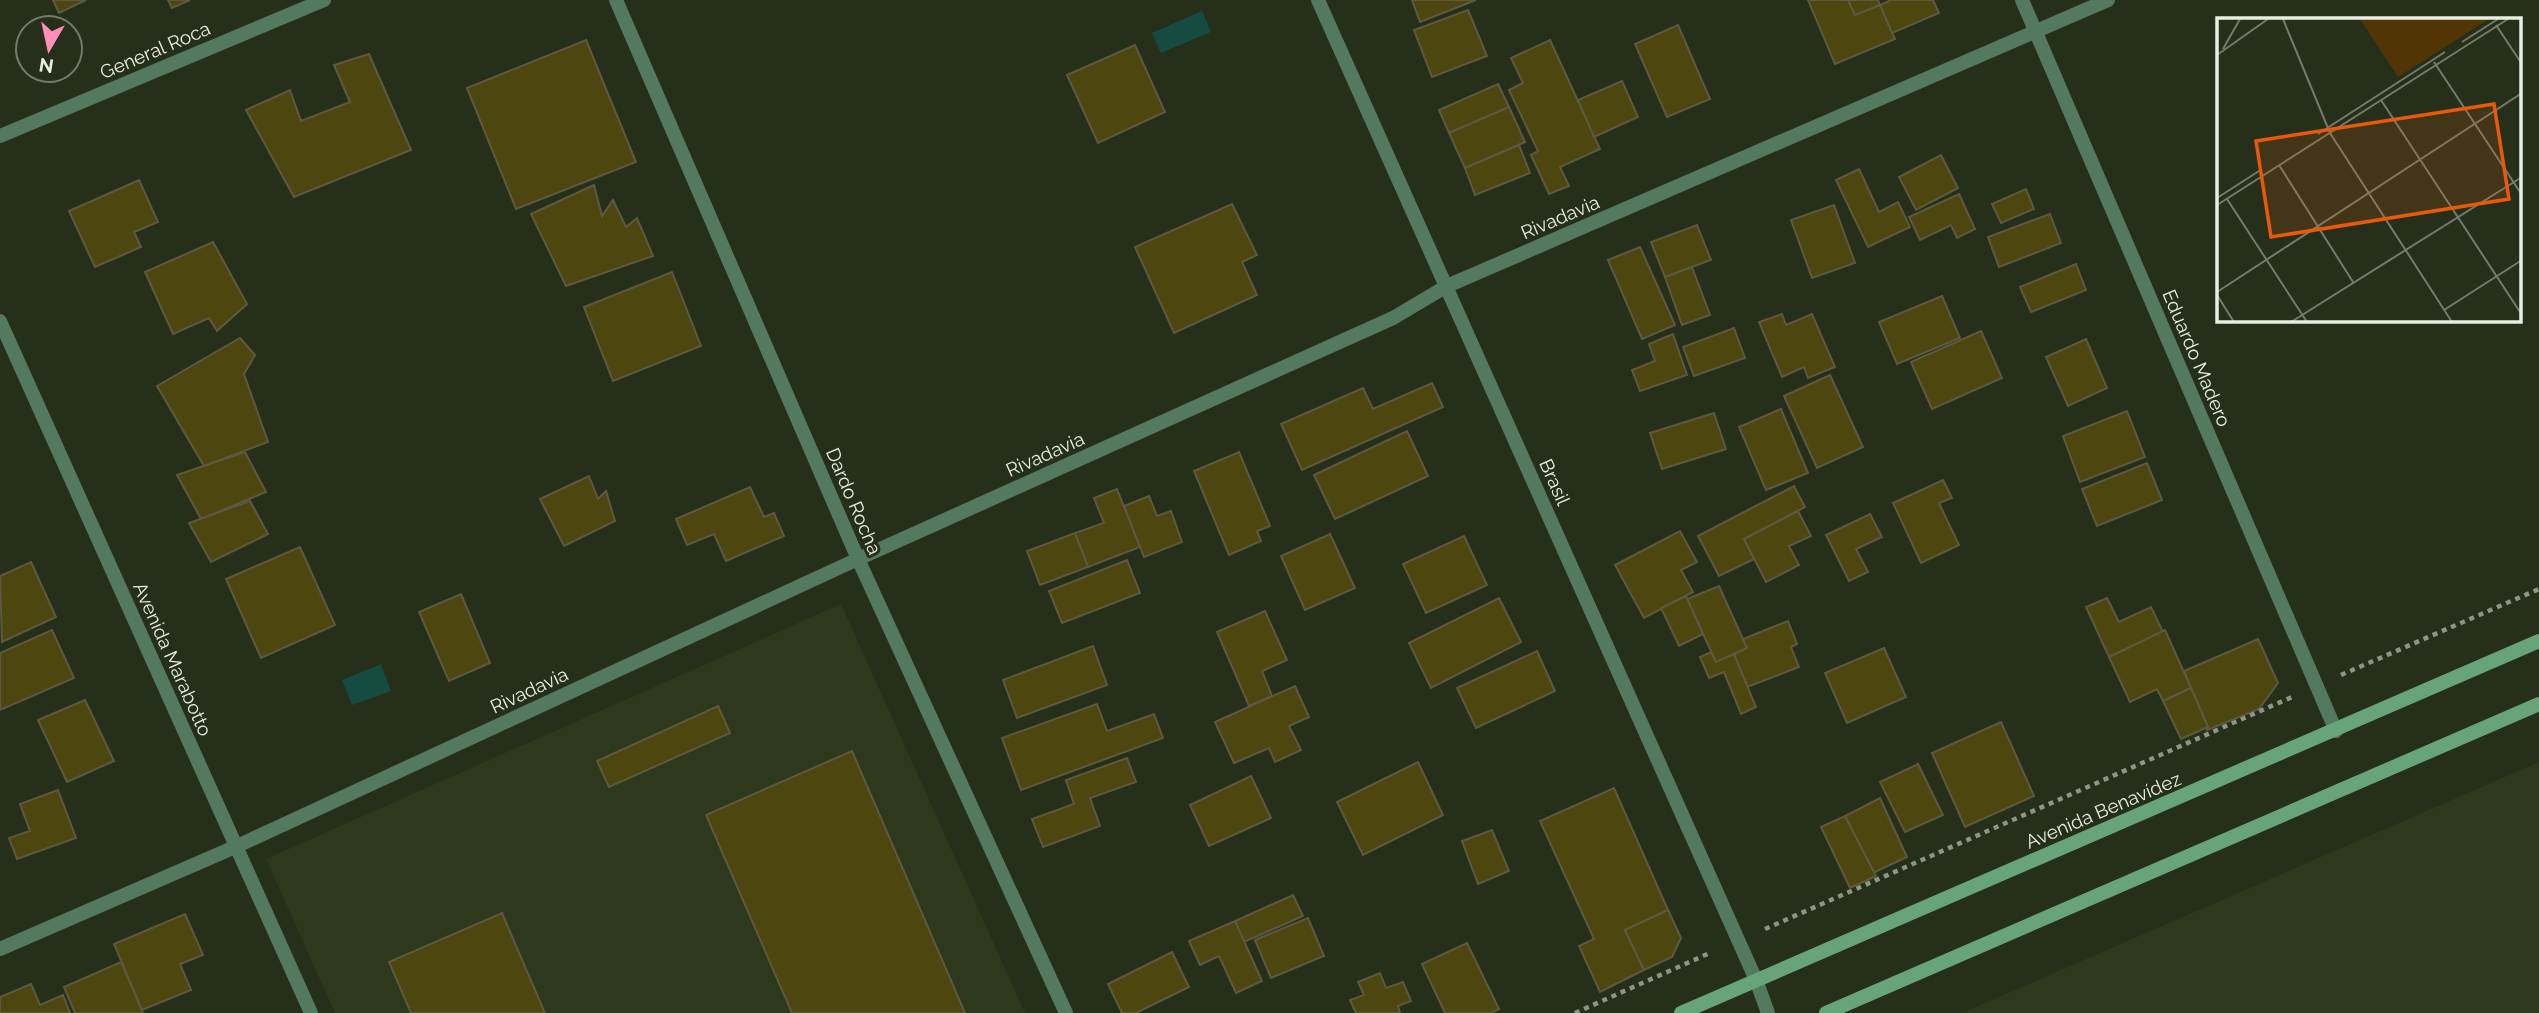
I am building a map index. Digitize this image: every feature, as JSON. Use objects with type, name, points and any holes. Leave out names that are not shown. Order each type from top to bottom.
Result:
[{"type":"main road","name":"Avenida Benavídez","points":[[1681,1013],[2539,641]]},
{"type":"main road","points":[[1826,1013],[2539,704]]},
{"type":"street","name":"General Roca","points":[[0,136],[324,0]]},
{"type":"street","name":"Dardo Rocha","points":[[616,0],[858,559],[1066,1013]]},
{"type":"street","name":"Brasil","points":[[1318,0],[1756,980],[1768,1013]]},
{"type":"street","name":"Eduardo Madero","points":[[2022,0],[2336,731]]},
{"type":"street","name":"Rivadavia","points":[[0,949],[235,846],[858,559],[1393,317],[1447,286],[2108,0]]},
{"type":"street","name":"Avenida Marabotto","points":[[0,321],[311,1013]]},
{"type":"path","points":[[1575,1013],[2539,589]]},
{"type":"shaded area","points":[[841,604],[1025,1013],[335,1013],[266,859]]},
{"type":"shaded area","points":[[2539,762],[2539,1013],[1962,1013]]},
{"type":"water","points":[[1202,11],[1211,32],[1161,53],[1152,33]]},
{"type":"water","points":[[381,664],[391,691],[352,705],[342,680]]},
{"type":"building","points":[[53,0],[86,0],[59,13]]},
{"type":"building","points":[[168,0],[190,0],[172,8]]},
{"type":"building","points":[[1412,0],[1476,0],[1420,22]]},
{"type":"building","points":[[1808,0],[1848,0],[1855,15],[1880,5],[1895,39],[1835,64]]},
{"type":"building","points":[[1848,0],[1878,0],[1880,5],[1855,15]]},
{"type":"building","points":[[1891,0],[1933,0],[1939,13],[1892,33],[1880,5]]},
{"type":"building","points":[[1468,10],[1487,56],[1432,77],[1414,30]]},
{"type":"building","points":[[1678,25],[1710,99],[1667,117],[1635,44]]},
{"type":"building","points":[[586,40],[636,162],[516,209],[467,88]]},
{"type":"building","points":[[1550,40],[1600,149],[1560,167],[1569,186],[1549,194],[1531,155],[1538,151],[1509,90],[1523,83],[1511,58]]},
{"type":"building","points":[[1135,45],[1165,112],[1098,143],[1067,75]]},
{"type":"building","points":[[369,54],[411,150],[294,197],[246,110],[290,90],[301,121],[350,102],[334,65]]},
{"type":"building","points":[[1622,81],[1638,117],[1594,137],[1578,100]]},
{"type":"building","points":[[1498,84],[1509,107],[1449,133],[1439,110]]},
{"type":"building","points":[[1509,107],[1525,142],[1465,168],[1449,133]]},
{"type":"building","points":[[1519,145],[1530,173],[1475,195],[1465,168]]},
{"type":"building","points":[[1941,155],[1958,188],[1916,210],[1899,177]]},
{"type":"building","points":[[1859,169],[1879,212],[1898,202],[1910,227],[1868,247],[1836,180]]},
{"type":"building","points":[[139,180],[158,222],[134,232],[141,247],[95,267],[69,211]]},
{"type":"building","points":[[594,185],[602,216],[613,200],[626,227],[637,218],[653,256],[566,286],[531,214]]},
{"type":"building","points":[[2026,189],[2034,209],[2001,223],[1992,204]]},
{"type":"building","points":[[1959,194],[1975,229],[1957,238],[1951,225],[1920,240],[1909,217]]},
{"type":"building","points":[[1232,204],[1257,255],[1242,262],[1257,295],[1174,333],[1135,247]]},
{"type":"building","points":[[1834,205],[1855,263],[1812,278],[1791,220]]},
{"type":"building","points":[[2050,214],[2061,243],[1999,267],[1988,237]]},
{"type":"building","points":[[1697,225],[1711,260],[1665,277],[1651,242]]},
{"type":"building","points":[[213,242],[247,304],[217,331],[209,318],[173,334],[145,272]]},
{"type":"building","points":[[1640,247],[1675,325],[1642,339],[1608,260]]},
{"type":"building","points":[[2076,264],[2086,290],[2031,312],[2020,287]]},
{"type":"building","points":[[1692,267],[1710,315],[1682,325],[1665,277]]},
{"type":"building","points":[[672,272],[701,346],[613,381],[584,307]]},
{"type":"building","points":[[1942,296],[1960,338],[1897,364],[1879,322]]},
{"type":"building","points":[[1782,314],[1786,325],[1812,314],[1835,367],[1808,378],[1804,367],[1782,377],[1759,322]]},
{"type":"building","points":[[1734,328],[1745,358],[1694,376],[1683,347]]},
{"type":"building","points":[[1981,331],[2002,378],[1932,409],[1911,362]]},
{"type":"building","points":[[1673,334],[1687,375],[1640,391],[1632,370],[1655,361],[1649,344]]},
{"type":"building","points":[[240,338],[255,355],[244,374],[268,442],[204,466],[157,386]]},
{"type":"building","points":[[2086,339],[2107,388],[2068,406],[2046,357]]},
{"type":"building","points":[[1830,375],[1863,447],[1817,468],[1784,396]]},
{"type":"building","points":[[1432,383],[1443,407],[1302,470],[1281,424],[1363,388],[1373,409]]},
{"type":"building","points":[[1781,409],[1808,473],[1766,490],[1739,427]]},
{"type":"building","points":[[2127,411],[2145,457],[2080,482],[2063,436]]},
{"type":"building","points":[[1714,413],[1726,449],[1662,469],[1650,433]]},
{"type":"building","points":[[1407,431],[1428,476],[1335,519],[1314,475]]},
{"type":"building","points":[[245,452],[266,492],[201,519],[177,475]]},
{"type":"building","points":[[1239,452],[1270,526],[1257,531],[1261,541],[1229,555],[1194,471]]},
{"type":"building","points":[[2147,463],[2162,500],[2097,526],[2082,489]]},
{"type":"building","points":[[589,476],[598,499],[606,491],[615,521],[564,546],[540,499]]},
{"type":"building","points":[[1943,480],[1952,498],[1939,503],[1959,545],[1921,563],[1893,503]]},
{"type":"building","points":[[1794,486],[1805,507],[1744,539],[1754,559],[1719,576],[1698,536]]},
{"type":"building","points":[[750,487],[764,517],[774,513],[784,536],[726,561],[714,534],[687,545],[676,519]]},
{"type":"building","points":[[1117,489],[1140,547],[1088,567],[1075,533],[1104,523],[1094,498]]},
{"type":"building","points":[[1149,496],[1157,516],[1171,511],[1182,542],[1144,557],[1124,506]]},
{"type":"building","points":[[250,501],[268,534],[211,562],[189,523]]},
{"type":"building","points":[[1798,511],[1811,536],[1789,546],[1799,565],[1766,582],[1744,539]]},
{"type":"building","points":[[1870,514],[1882,537],[1856,549],[1868,572],[1849,581],[1826,535]]},
{"type":"building","points":[[1680,531],[1697,562],[1681,570],[1693,592],[1644,618],[1615,565]]},
{"type":"building","points":[[1075,533],[1088,567],[1040,585],[1027,551]]},
{"type":"building","points":[[1330,534],[1355,588],[1305,610],[1281,556]]},
{"type":"building","points":[[1464,536],[1487,585],[1426,613],[1403,564]]},
{"type":"building","points":[[300,547],[335,625],[261,658],[226,579]]},
{"type":"building","points":[[1127,560],[1140,593],[1062,623],[1049,591]]},
{"type":"building","points":[[31,562],[56,617],[2,642],[0,576]]},
{"type":"building","points":[[1719,586],[1747,648],[1716,662],[1687,599]]},
{"type":"building","points":[[461,594],[490,663],[449,681],[419,612]]},
{"type":"building","points":[[1686,596],[1703,634],[1679,646],[1661,608]]},
{"type":"building","points":[[1499,598],[1521,642],[1431,688],[1409,643]]},
{"type":"building","points":[[2107,598],[2119,622],[2151,607],[2163,632],[2109,657],[2086,607]]},
{"type":"building","points":[[1265,611],[1287,660],[1262,671],[1272,696],[1249,706],[1217,632]]},
{"type":"building","points":[[1788,621],[1797,644],[1791,647],[1799,667],[1747,687],[1734,654],[1747,648],[1743,639]]},
{"type":"building","points":[[52,630],[74,678],[0,710],[0,653]]},
{"type":"building","points":[[2165,630],[2191,688],[2163,701],[2157,689],[2130,702],[2109,657]]},
{"type":"building","points":[[2258,639],[2278,683],[2259,709],[2207,730],[2184,671]]},
{"type":"building","points":[[1093,646],[1107,685],[1017,718],[1003,680]]},
{"type":"building","points":[[1884,648],[1906,697],[1847,723],[1825,673]]},
{"type":"building","points":[[1537,651],[1555,691],[1476,728],[1457,688]]},
{"type":"building","points":[[1711,652],[1716,662],[1734,654],[1756,707],[1741,714],[1724,672],[1709,678],[1700,657]]},
{"type":"building","points":[[1295,686],[1309,717],[1289,726],[1301,750],[1275,762],[1269,748],[1234,763],[1215,722]]},
{"type":"building","points":[[2191,688],[2208,727],[2181,739],[2163,701]]},
{"type":"building","points":[[85,700],[114,761],[67,782],[38,720]]},
{"type":"building","points":[[1097,704],[1107,731],[1154,714],[1163,738],[1021,790],[1002,738]]},
{"type":"building","points":[[718,706],[730,733],[609,787],[597,761]]},
{"type":"building","points":[[2001,722],[2034,796],[1965,827],[1932,753]]},
{"type":"building","points":[[852,751],[965,1013],[792,1013],[706,815]]},
{"type":"building","points":[[1127,758],[1136,782],[1090,798],[1100,826],[1043,847],[1032,819],[1074,804],[1066,780]]},
{"type":"building","points":[[1418,762],[1443,815],[1363,855],[1337,802]]},
{"type":"building","points":[[1918,764],[1943,815],[1905,832],[1880,782]]},
{"type":"building","points":[[1251,776],[1271,818],[1209,846],[1190,805]]},
{"type":"building","points":[[1614,788],[1668,910],[1625,930],[1644,970],[1600,992],[1579,946],[1594,939],[1540,821]]},
{"type":"building","points":[[58,790],[76,838],[17,859],[9,838],[30,831],[20,804]]},
{"type":"building","points":[[1880,798],[1907,857],[1873,873],[1845,816]]},
{"type":"building","points":[[1845,816],[1876,876],[1850,888],[1821,827]]},
{"type":"building","points":[[1492,830],[1509,871],[1478,884],[1462,841]]},
{"type":"building","points":[[1293,895],[1303,916],[1244,942],[1235,921]]},
{"type":"building","points":[[1668,910],[1681,938],[1672,957],[1644,970],[1625,930]]},
{"type":"building","points":[[502,913],[545,1013],[411,1013],[389,962]]},
{"type":"building","points":[[185,914],[203,955],[180,964],[191,990],[142,1010],[114,944]]},
{"type":"building","points":[[1308,918],[1324,956],[1271,978],[1255,940]]},
{"type":"building","points":[[1235,921],[1262,981],[1236,993],[1219,956],[1200,965],[1189,941]]},
{"type":"building","points":[[1467,943],[1499,1009],[1491,1013],[1445,1013],[1422,964]]},
{"type":"building","points":[[1172,952],[1189,987],[1136,1013],[1122,1013],[1108,984]]},
{"type":"building","points":[[121,962],[143,1013],[75,1013],[64,987]]},
{"type":"building","points":[[1380,973],[1386,988],[1403,982],[1411,1001],[1398,1006],[1400,1013],[1356,1013],[1350,1000],[1364,995],[1358,982]]},
{"type":"building","points":[[31,984],[40,1005],[63,995],[70,1013],[0,1013],[0,997]]}]
